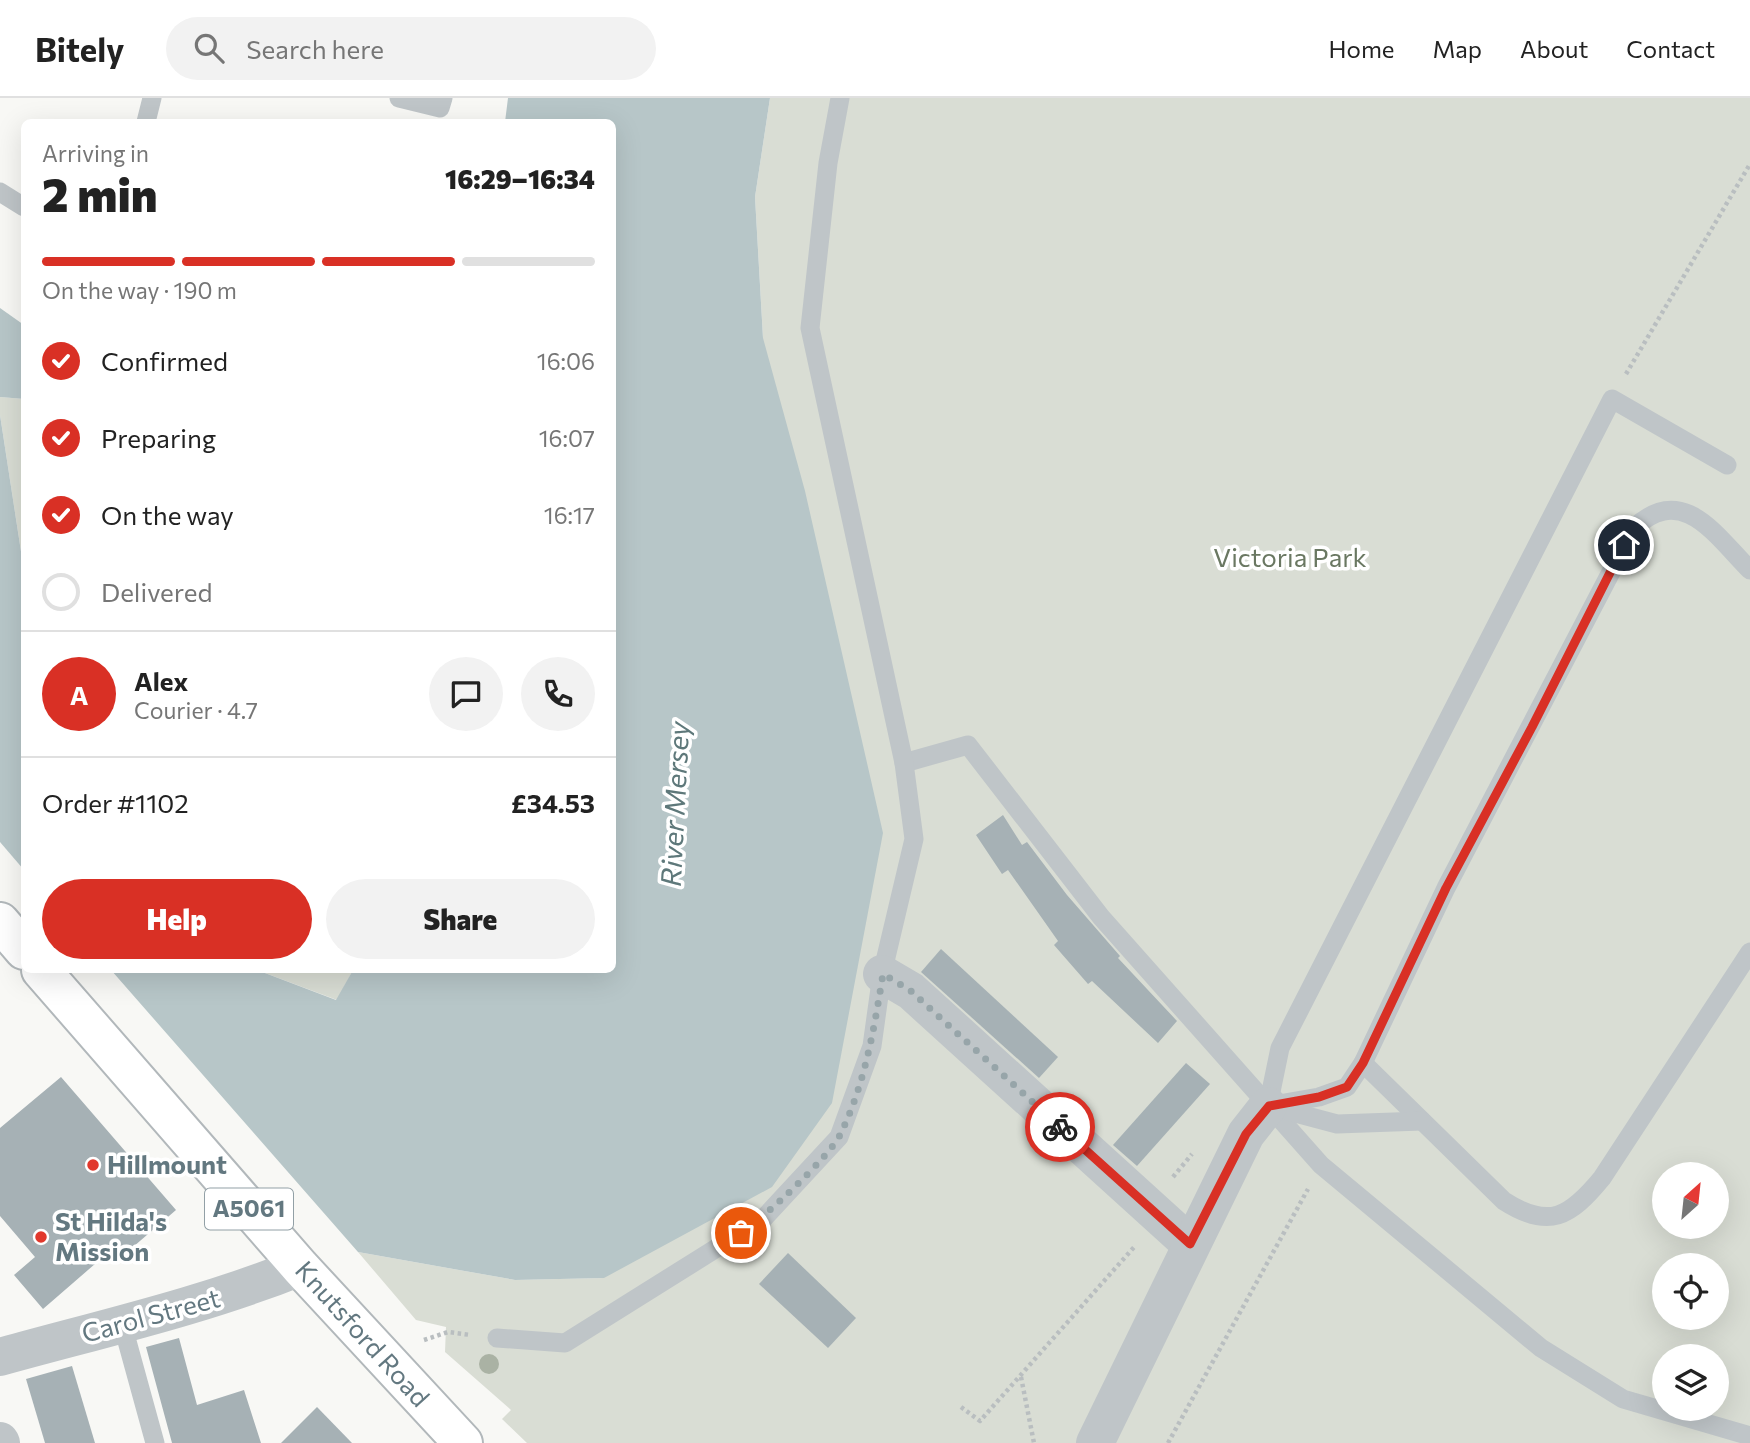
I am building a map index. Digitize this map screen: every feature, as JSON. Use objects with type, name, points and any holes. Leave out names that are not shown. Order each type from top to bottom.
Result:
[{"type":"highway","points":[[0,922],[21,946]]},
{"type":"highway","name":"Knutsford Road","points":[[44,973],[300,1268],[463,1443]]},
{"type":"street","points":[[883,974],[911,991],[1190,1244]]},
{"type":"street","points":[[1095,1443],[1246,1134],[1269,1106]]},
{"type":"street","name":"Carol Street","points":[[0,1357],[240,1291],[300,1268]]},
{"type":"lane","points":[[147,119],[152,98]]},
{"type":"lane","points":[[399,98],[440,108],[443,98]]},
{"type":"lane","points":[[497,1338],[565,1343],[763,1219],[839,1137],[872,1046],[883,974],[914,839],[904,763],[810,328],[828,163],[840,98]]},
{"type":"lane","points":[[0,192],[21,205]]},
{"type":"lane","points":[[1269,1106],[1280,1048],[1612,399],[1727,465]]},
{"type":"lane","points":[[1269,1106],[1319,1097],[1347,1087],[1363,1063],[1446,888],[1634,528],[1657,512],[1682,511],[1695,515],[1750,570]]},
{"type":"lane","points":[[904,763],[968,745],[1101,917],[1321,1165],[1541,1348],[1623,1399],[1750,1436]]},
{"type":"lane","points":[[1363,1063],[1504,1201],[1525,1214],[1541,1218],[1559,1216],[1572,1210],[1602,1178],[1750,952]]},
{"type":"lane","points":[[1269,1106],[1337,1124],[1422,1121]]},
{"type":"lane","points":[[122,1323],[155,1443]]},
{"type":"path","points":[[1612,399],[1750,164]]},
{"type":"path","points":[[961,1407],[980,1422],[1141,1240],[1128,1229],[1197,1148]]},
{"type":"path","points":[[1168,1443],[1321,1165]]},
{"type":"path","points":[[424,1340],[449,1332],[471,1335]]},
{"type":"path","points":[[1021,1376],[1034,1443]]},
{"type":"green space","name":"Victoria Park","points":[[770,98],[1750,98],[1750,1443],[527,1443],[502,1419],[511,1410],[445,1352],[446,1327],[416,1320],[358,1252],[515,1280],[604,1278],[763,338],[755,197]]},
{"type":"green space","points":[[0,397],[21,399],[21,552],[0,415]]},
{"type":"green space","points":[[265,973],[351,973],[337,1000]]},
{"type":"water","name":"River Mersey","points":[[508,98],[770,98],[755,197],[763,338],[805,491],[883,833],[832,1103],[772,1187],[604,1278],[515,1280],[358,1252],[114,973],[265,973],[336,1000],[351,973],[616,973],[616,119],[505,119]]},
{"type":"water","points":[[0,308],[21,323],[21,399],[0,397]]},
{"type":"water","points":[[0,415],[21,552],[21,866],[0,842]]},
{"type":"building","points":[[1003,815],[1022,845],[1027,842],[1067,895],[1120,956],[1118,958],[1177,1021],[1158,1043],[1092,981],[1088,984],[1054,945],[1058,941],[1008,870],[1002,874],[976,835]]},
{"type":"building","points":[[941,949],[1058,1057],[1039,1078],[921,972]]},
{"type":"building","points":[[1186,1063],[1210,1084],[1137,1166],[1113,1145]]},
{"type":"building","points":[[61,1077],[176,1210],[126,1253],[118,1244],[43,1309],[14,1275],[35,1257],[0,1216],[0,1128]]},
{"type":"building","points":[[788,1253],[856,1318],[828,1348],[759,1284]]},
{"type":"building","points":[[179,1338],[197,1405],[244,1390],[261,1443],[172,1443],[146,1347]]},
{"type":"building","points":[[72,1366],[95,1443],[45,1443],[26,1379]]},
{"type":"building","points":[[317,1407],[352,1443],[281,1443]]},
{"type":"way so far","points":[[741,1233],[763,1219],[839,1137],[872,1046],[883,974],[911,991],[1060,1127]]},
{"type":"place","name":"Hillmount","points":[[93,1165]]},
{"type":"place","name":"St Hilda's Mission","points":[[41,1237]]},
{"type":"route","points":[[1060,1127],[1190,1244],[1246,1134],[1269,1106],[1319,1097],[1347,1087],[1363,1063],[1446,888],[1490,808],[1624,545]]}]
